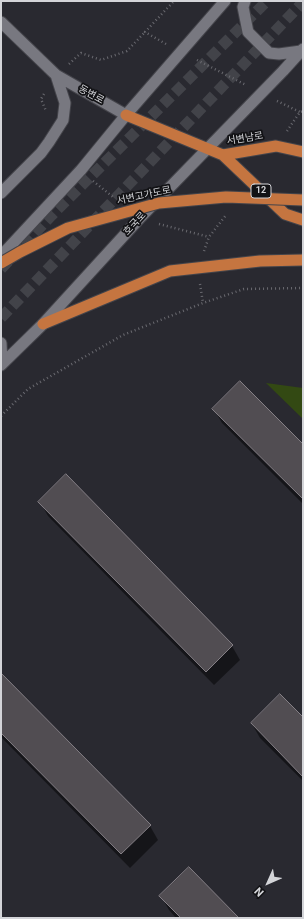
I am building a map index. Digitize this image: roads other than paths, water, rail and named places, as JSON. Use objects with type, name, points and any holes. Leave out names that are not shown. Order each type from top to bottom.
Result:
[{"type":"highway","points":[[126,115],[223,155]]},
{"type":"highway","name":"서변남로","points":[[223,155],[276,146],[303,152]]},
{"type":"highway","name":"서변남로","points":[[223,155],[285,214],[303,220]]},
{"type":"highway","name":"서변고가도로","points":[[1,263],[68,228],[159,203],[226,196],[303,200]]},
{"type":"highway","points":[[43,324],[170,271],[260,261],[303,260]]},
{"type":"main road","points":[[1,256],[81,170],[126,115],[225,1]]},
{"type":"main road","points":[[245,1],[243,7],[248,32],[269,52],[279,54],[302,50]]},
{"type":"main road","points":[[1,22],[56,75],[65,103],[63,120],[41,153],[1,193]]},
{"type":"main road","name":"호국로","points":[[2,365],[43,324],[206,148],[283,72],[302,50]]},
{"type":"main road","name":"동변로","points":[[56,75],[126,115]]},
{"type":"main road","points":[[1,343],[2,365]]},
{"type":"tunnel","points":[[1,269],[52,215],[267,1]]},
{"type":"tunnel","points":[[1,318],[303,2]]}]
